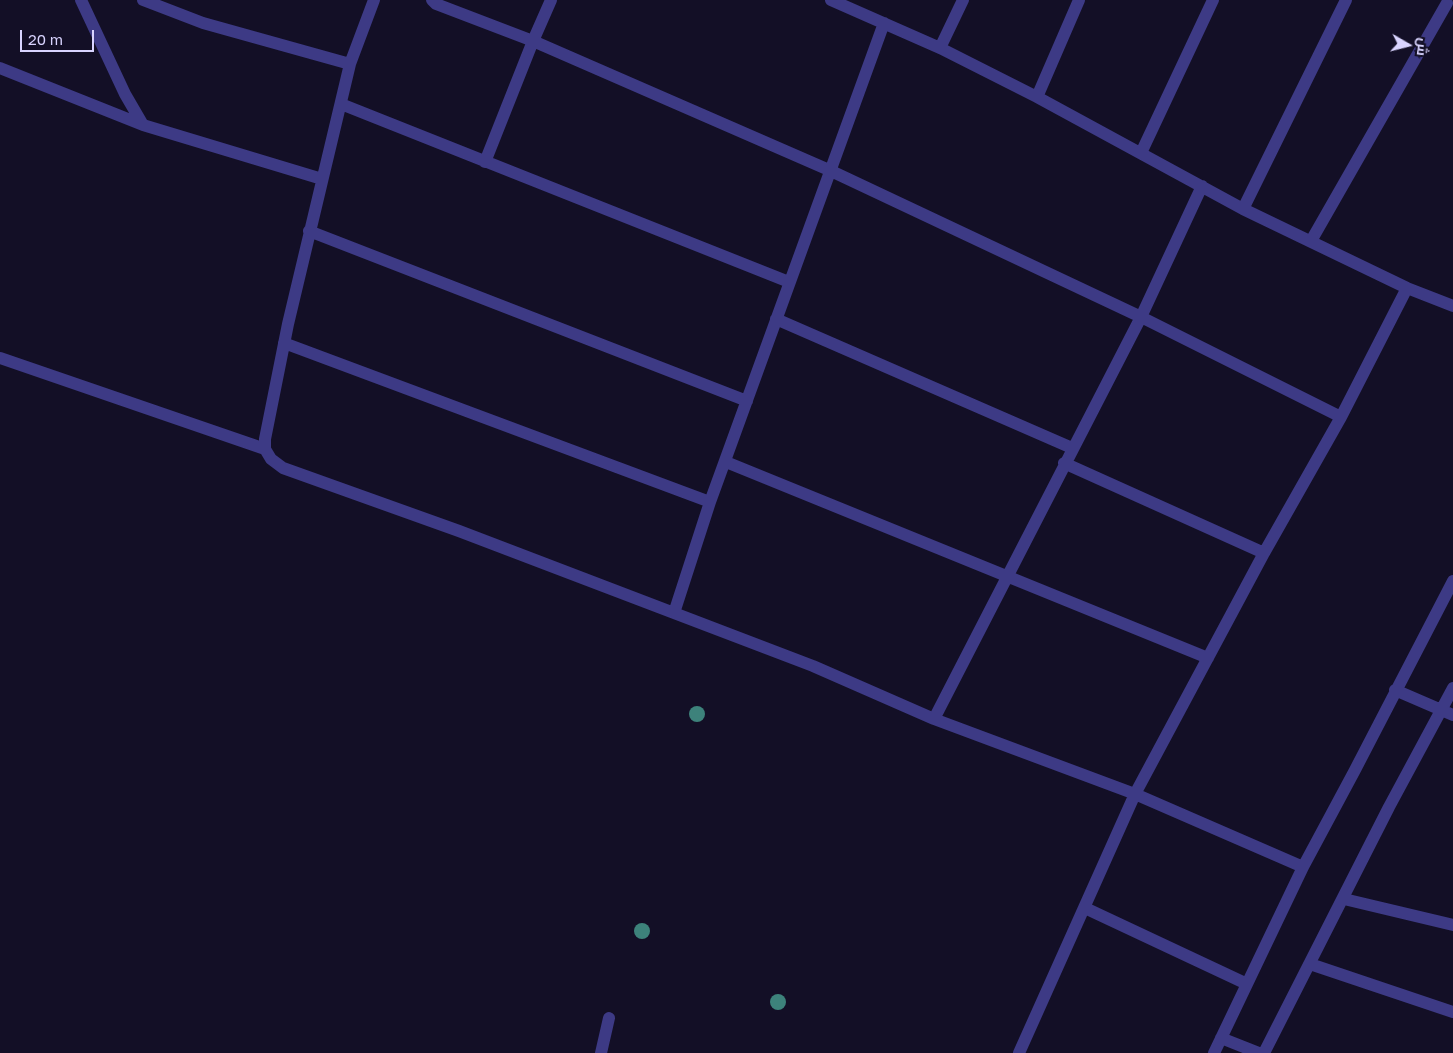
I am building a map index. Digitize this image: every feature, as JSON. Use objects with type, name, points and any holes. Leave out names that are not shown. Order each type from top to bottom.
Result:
[{"type":"street","points":[[81,0],[125,94],[143,125]]},
{"type":"street","points":[[143,0],[203,23],[350,64]]},
{"type":"street","points":[[374,0],[350,64],[309,231],[268,422],[265,449],[271,459],[283,468],[459,531],[813,666],[934,719],[1135,794],[1302,867]]},
{"type":"street","points":[[432,0],[436,4],[532,40],[829,170],[1141,317],[1341,417]]},
{"type":"street","points":[[485,162],[532,40],[552,0]]},
{"type":"street","points":[[831,0],[940,48],[1037,96],[1243,209],[1407,288],[1453,306]]},
{"type":"street","points":[[940,48],[963,0]]},
{"type":"street","points":[[1037,96],[1079,0]]},
{"type":"street","points":[[1141,153],[1213,0]]},
{"type":"street","points":[[1243,209],[1346,0]]},
{"type":"street","points":[[1311,241],[1446,3]]},
{"type":"street","points":[[674,613],[710,502],[726,462],[829,170],[884,23]]},
{"type":"street","points":[[0,68],[143,125],[322,179]]},
{"type":"street","points":[[341,104],[789,282]]},
{"type":"street","points":[[934,719],[1064,463],[1141,317],[1202,186]]},
{"type":"street","points":[[309,231],[746,401]]},
{"type":"street","points":[[1023,1052],[1135,794],[1264,553],[1341,417],[1407,288]]},
{"type":"street","points":[[776,319],[1072,448]]},
{"type":"street","points":[[284,343],[710,502]]},
{"type":"street","points":[[0,358],[265,449]]},
{"type":"street","points":[[726,462],[1208,658]]},
{"type":"street","points":[[1064,463],[1264,553]]},
{"type":"street","points":[[1214,1053],[1302,867],[1355,770],[1453,581]]},
{"type":"street","points":[[1264,1053],[1344,899],[1389,807],[1447,713],[1453,688]]},
{"type":"street","points":[[1396,690],[1447,713]]},
{"type":"street","points":[[1344,899],[1453,924]]},
{"type":"street","points":[[1085,908],[1247,984]]},
{"type":"street","points":[[1310,964],[1453,1012]]},
{"type":"street","points":[[601,1053],[609,1018]]},
{"type":"street","points":[[1221,1038],[1259,1053]]}]
